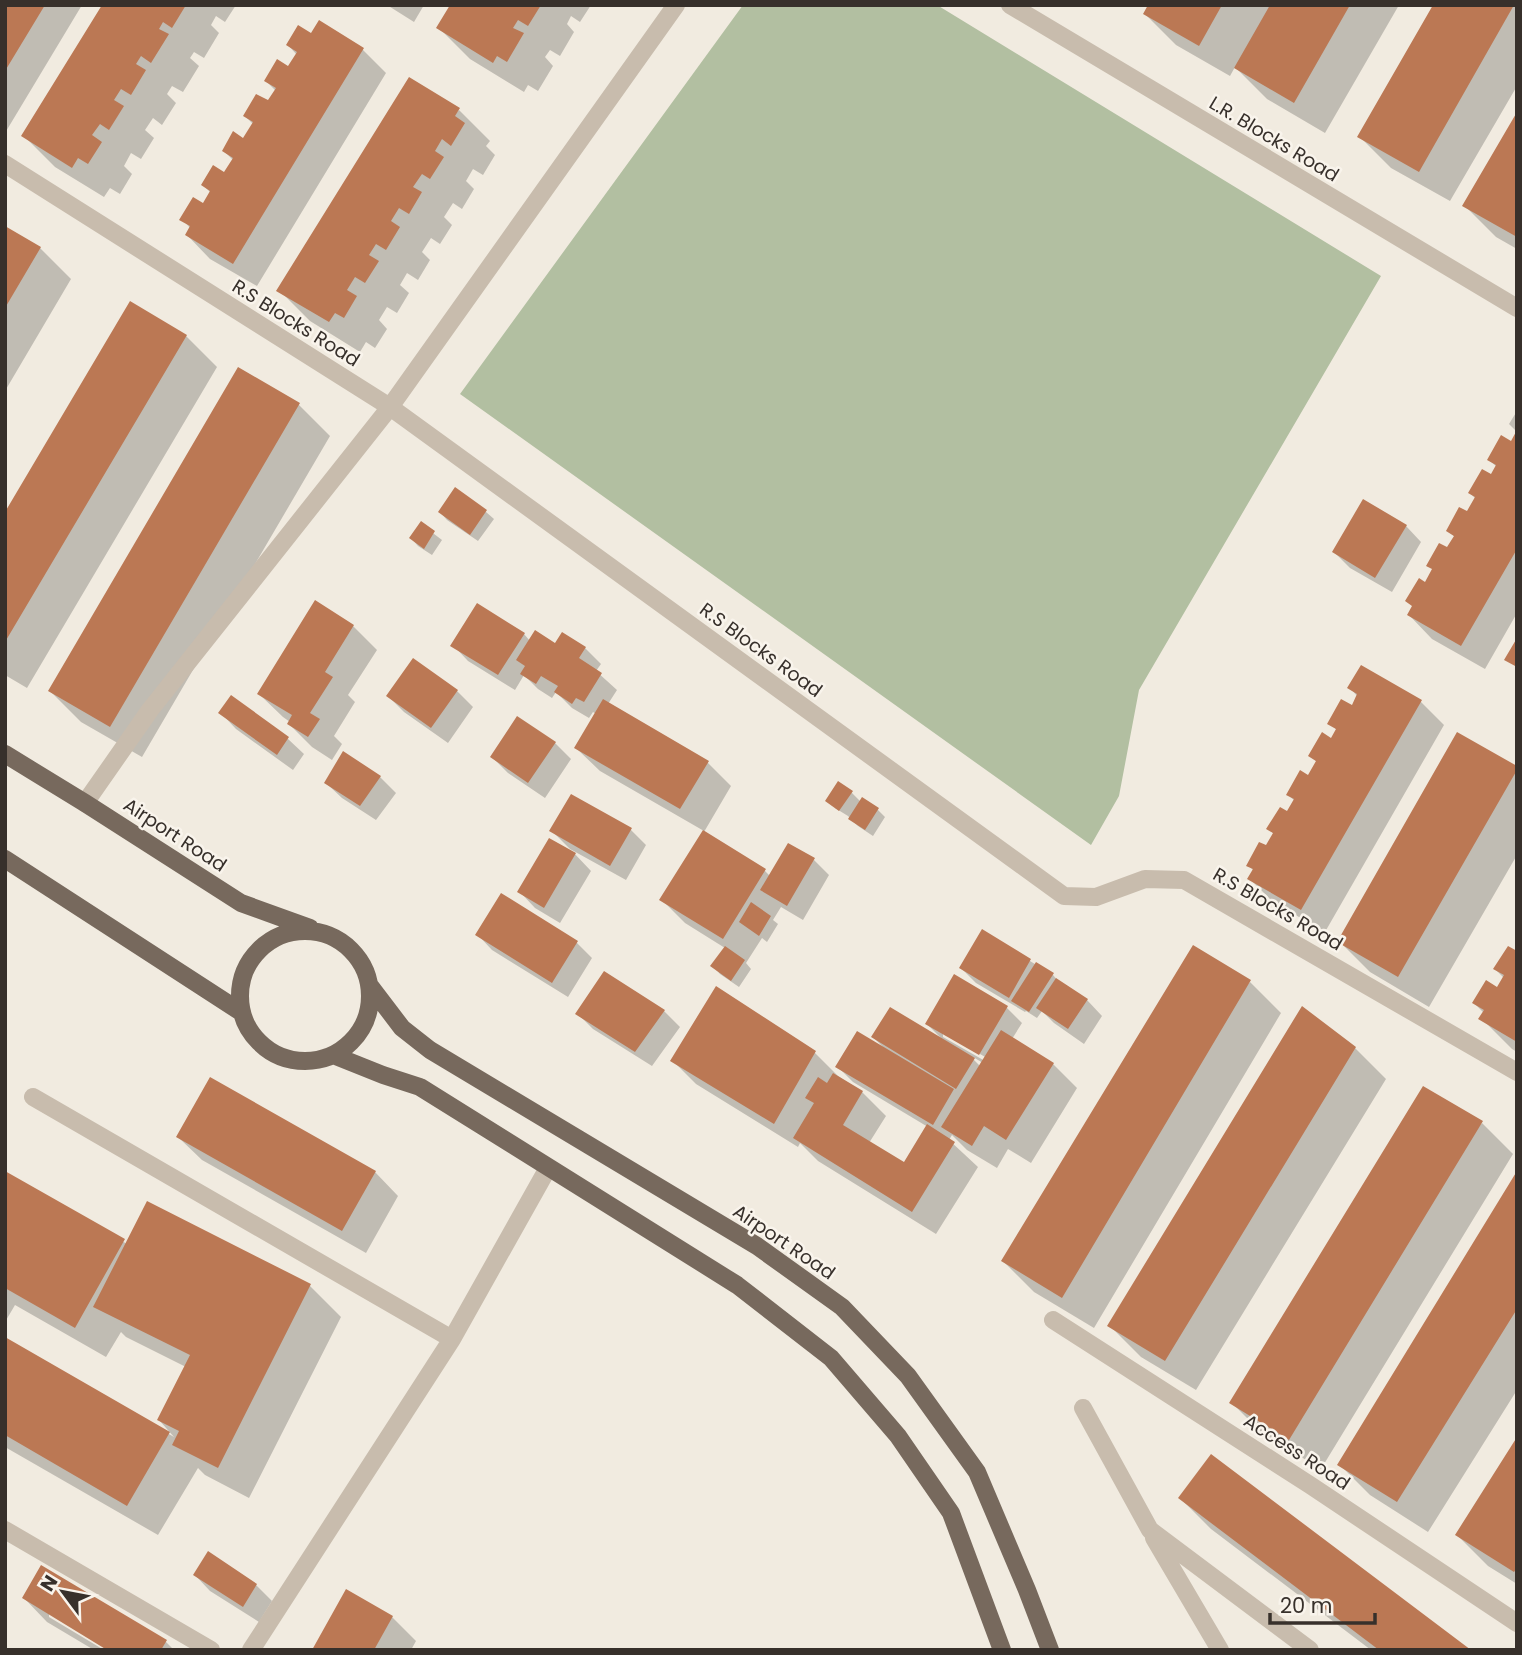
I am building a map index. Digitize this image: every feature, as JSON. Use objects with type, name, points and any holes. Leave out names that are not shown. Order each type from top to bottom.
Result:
[{"type":"main road","name":"Airport Road","points":[[5,754],[241,903],[330,935]]},
{"type":"main road","points":[[5,859],[241,1012]]},
{"type":"main road","points":[[301,930],[330,935],[349,947],[363,965],[370,986],[365,1019],[358,1034],[333,1055],[310,1061],[287,1059],[266,1049],[250,1032],[241,1012],[240,983],[252,956],[274,938],[301,930]]},
{"type":"main road","name":"Airport Road","points":[[370,986],[402,1028],[430,1050],[757,1246],[842,1307],[908,1376],[977,1472],[1050,1650]]},
{"type":"main road","points":[[333,1055],[420,1087],[737,1285],[831,1358],[898,1436],[951,1513],[1002,1650]]},
{"type":"lane","points":[[85,803],[150,710],[390,407],[676,5]]},
{"type":"lane","name":"L.R. Blocks Road","points":[[1010,5],[1517,308]]},
{"type":"lane","name":"R.S Blocks Road","points":[[5,164],[390,407],[1064,896],[1096,897],[1145,879],[1184,880],[1517,1072]]},
{"type":"lane","points":[[33,1097],[452,1339]]},
{"type":"lane","points":[[250,1650],[452,1339],[548,1168]]},
{"type":"lane","name":"Access Road","points":[[1053,1320],[1310,1485],[1517,1623]]},
{"type":"lane","points":[[1083,1408],[1220,1650]]},
{"type":"lane","points":[[5,1530],[211,1650]]},
{"type":"lane","points":[[1150,1530],[1310,1650]]},
{"type":"green space","points":[[743,5],[937,5],[1381,276],[1139,690],[1119,796],[1091,845],[460,394]]},
{"type":"building","points":[[5,5],[45,5],[5,71]]},
{"type":"building","points":[[102,5],[186,5],[172,28],[163,22],[159,29],[169,34],[151,63],[141,56],[136,64],[146,70],[131,95],[121,89],[114,100],[124,106],[109,130],[100,124],[92,135],[102,142],[88,164],[78,158],[72,168],[21,136]]},
{"type":"building","points":[[450,5],[541,5],[528,26],[518,20],[513,28],[524,33],[507,62],[497,56],[493,63],[436,28]]},
{"type":"building","points":[[1148,5],[1222,5],[1199,46],[1143,14]]},
{"type":"building","points":[[1270,5],[1350,5],[1294,103],[1234,68]]},
{"type":"building","points":[[1433,5],[1514,5],[1419,172],[1357,137]]},
{"type":"building","points":[[319,20],[364,48],[233,264],[185,235],[190,226],[179,220],[193,197],[203,203],[210,191],[201,185],[213,165],[224,172],[233,158],[222,151],[233,131],[243,138],[253,122],[243,116],[256,94],[268,100],[276,88],[264,81],[277,59],[288,66],[297,52],[286,45],[298,25],[311,33]]},
{"type":"building","points":[[409,77],[460,108],[455,116],[465,123],[451,146],[442,139],[435,151],[444,157],[430,179],[422,174],[413,187],[422,192],[409,214],[399,208],[391,221],[400,227],[386,250],[376,244],[369,255],[379,261],[365,283],[355,277],[347,290],[357,296],[344,318],[335,313],[329,322],[276,291]]},
{"type":"building","points":[[1517,112],[1517,237],[1462,206]]},
{"type":"building","points":[[5,226],[41,247],[5,308]]},
{"type":"building","points":[[130,301],[187,335],[5,642],[5,512]]},
{"type":"building","points":[[238,367],[300,403],[110,727],[48,691]]},
{"type":"building","points":[[1517,430],[1517,549],[1461,646],[1407,615],[1412,606],[1405,601],[1419,578],[1425,582],[1432,569],[1426,566],[1439,543],[1447,547],[1454,536],[1446,531],[1459,507],[1467,511],[1475,497],[1468,493],[1482,469],[1491,474],[1496,465],[1487,460],[1501,435],[1511,441]]},
{"type":"building","points":[[455,487],[487,510],[470,535],[438,512]]},
{"type":"building","points":[[1363,499],[1407,525],[1375,578],[1332,552]]},
{"type":"building","points":[[421,521],[435,531],[424,549],[409,538]]},
{"type":"building","points":[[315,600],[354,625],[325,672],[333,677],[310,713],[320,719],[308,737],[287,724],[292,715],[257,694]]},
{"type":"building","points":[[477,603],[525,633],[498,675],[450,646]]},
{"type":"building","points":[[535,630],[555,643],[562,632],[586,647],[579,658],[602,673],[584,702],[576,698],[572,704],[554,692],[558,686],[541,676],[536,684],[520,674],[525,666],[516,660]]},
{"type":"building","points":[[1517,638],[1517,667],[1504,660]]},
{"type":"building","points":[[413,658],[458,690],[431,728],[386,696]]},
{"type":"building","points":[[1361,665],[1422,700],[1301,910],[1247,879],[1253,869],[1246,866],[1259,842],[1266,845],[1273,833],[1266,829],[1280,807],[1287,811],[1294,799],[1286,795],[1300,770],[1308,775],[1316,761],[1308,756],[1322,732],[1331,738],[1336,729],[1327,724],[1341,699],[1352,705],[1357,694],[1347,688]]},
{"type":"building","points":[[231,695],[289,737],[277,755],[218,713]]},
{"type":"building","points":[[603,699],[709,761],[680,809],[574,748]]},
{"type":"building","points":[[517,716],[556,742],[528,783],[490,757]]},
{"type":"building","points":[[1457,732],[1517,766],[1517,770],[1398,977],[1337,942]]},
{"type":"building","points":[[343,751],[381,776],[360,806],[324,783]]},
{"type":"building","points":[[838,781],[853,791],[839,811],[825,801]]},
{"type":"building","points":[[571,794],[632,828],[610,866],[549,831]]},
{"type":"building","points":[[862,797],[879,808],[865,830],[848,819]]},
{"type":"building","points":[[703,830],[766,869],[723,939],[659,900]]},
{"type":"building","points":[[549,838],[576,853],[544,908],[517,892]]},
{"type":"building","points":[[788,843],[815,858],[787,906],[760,890]]},
{"type":"building","points":[[501,893],[578,941],[552,983],[475,935]]},
{"type":"building","points":[[751,902],[771,916],[759,936],[739,922]]},
{"type":"building","points":[[982,929],[1031,959],[1009,998],[959,968]]},
{"type":"building","points":[[1193,945],[1251,980],[1062,1298],[1001,1261]]},
{"type":"building","points":[[725,946],[745,960],[731,981],[710,966]]},
{"type":"building","points":[[1508,946],[1517,951],[1517,1042],[1478,1019],[1484,1010],[1472,1003],[1486,980],[1497,987],[1504,975],[1493,969]]},
{"type":"building","points":[[1036,962],[1054,973],[1029,1012],[1011,1001]]},
{"type":"building","points":[[604,971],[665,1010],[635,1052],[575,1014]]},
{"type":"building","points":[[954,974],[1008,1006],[979,1055],[925,1024]]},
{"type":"building","points":[[1056,978],[1088,999],[1068,1029],[1036,1008]]},
{"type":"building","points":[[716,986],[816,1051],[774,1124],[670,1061]]},
{"type":"building","points":[[1302,1006],[1356,1047],[1165,1361],[1107,1326]]},
{"type":"building","points":[[890,1007],[975,1058],[956,1089],[871,1037]]},
{"type":"building","points":[[1001,1030],[1054,1063],[1006,1140],[984,1126],[972,1146],[941,1127]]},
{"type":"building","points":[[857,1031],[954,1089],[933,1125],[835,1067]]},
{"type":"building","points":[[833,1073],[863,1091],[843,1125],[904,1162],[927,1124],[955,1142],[912,1212],[793,1138],[814,1103],[805,1098],[818,1077],[827,1083]]},
{"type":"building","points":[[210,1077],[376,1171],[342,1231],[176,1137]]},
{"type":"building","points":[[1423,1086],[1483,1121],[1289,1440],[1229,1403]]},
{"type":"building","points":[[5,1171],[125,1239],[75,1328],[5,1288]]},
{"type":"building","points":[[1517,1171],[1517,1309],[1397,1502],[1337,1465]]},
{"type":"building","points":[[147,1201],[311,1284],[218,1468],[172,1445],[179,1431],[157,1420],[190,1355],[93,1307]]},
{"type":"building","points":[[5,1337],[170,1432],[127,1506],[5,1435]]},
{"type":"building","points":[[1517,1437],[1517,1568],[1514,1572],[1455,1535]]},
{"type":"building","points":[[1211,1454],[1471,1650],[1379,1650],[1178,1498]]},
{"type":"building","points":[[208,1551],[257,1584],[243,1607],[193,1575]]},
{"type":"building","points":[[41,1565],[167,1640],[161,1650],[107,1650],[22,1598]]},
{"type":"building","points":[[346,1589],[393,1616],[374,1650],[312,1650]]}]
